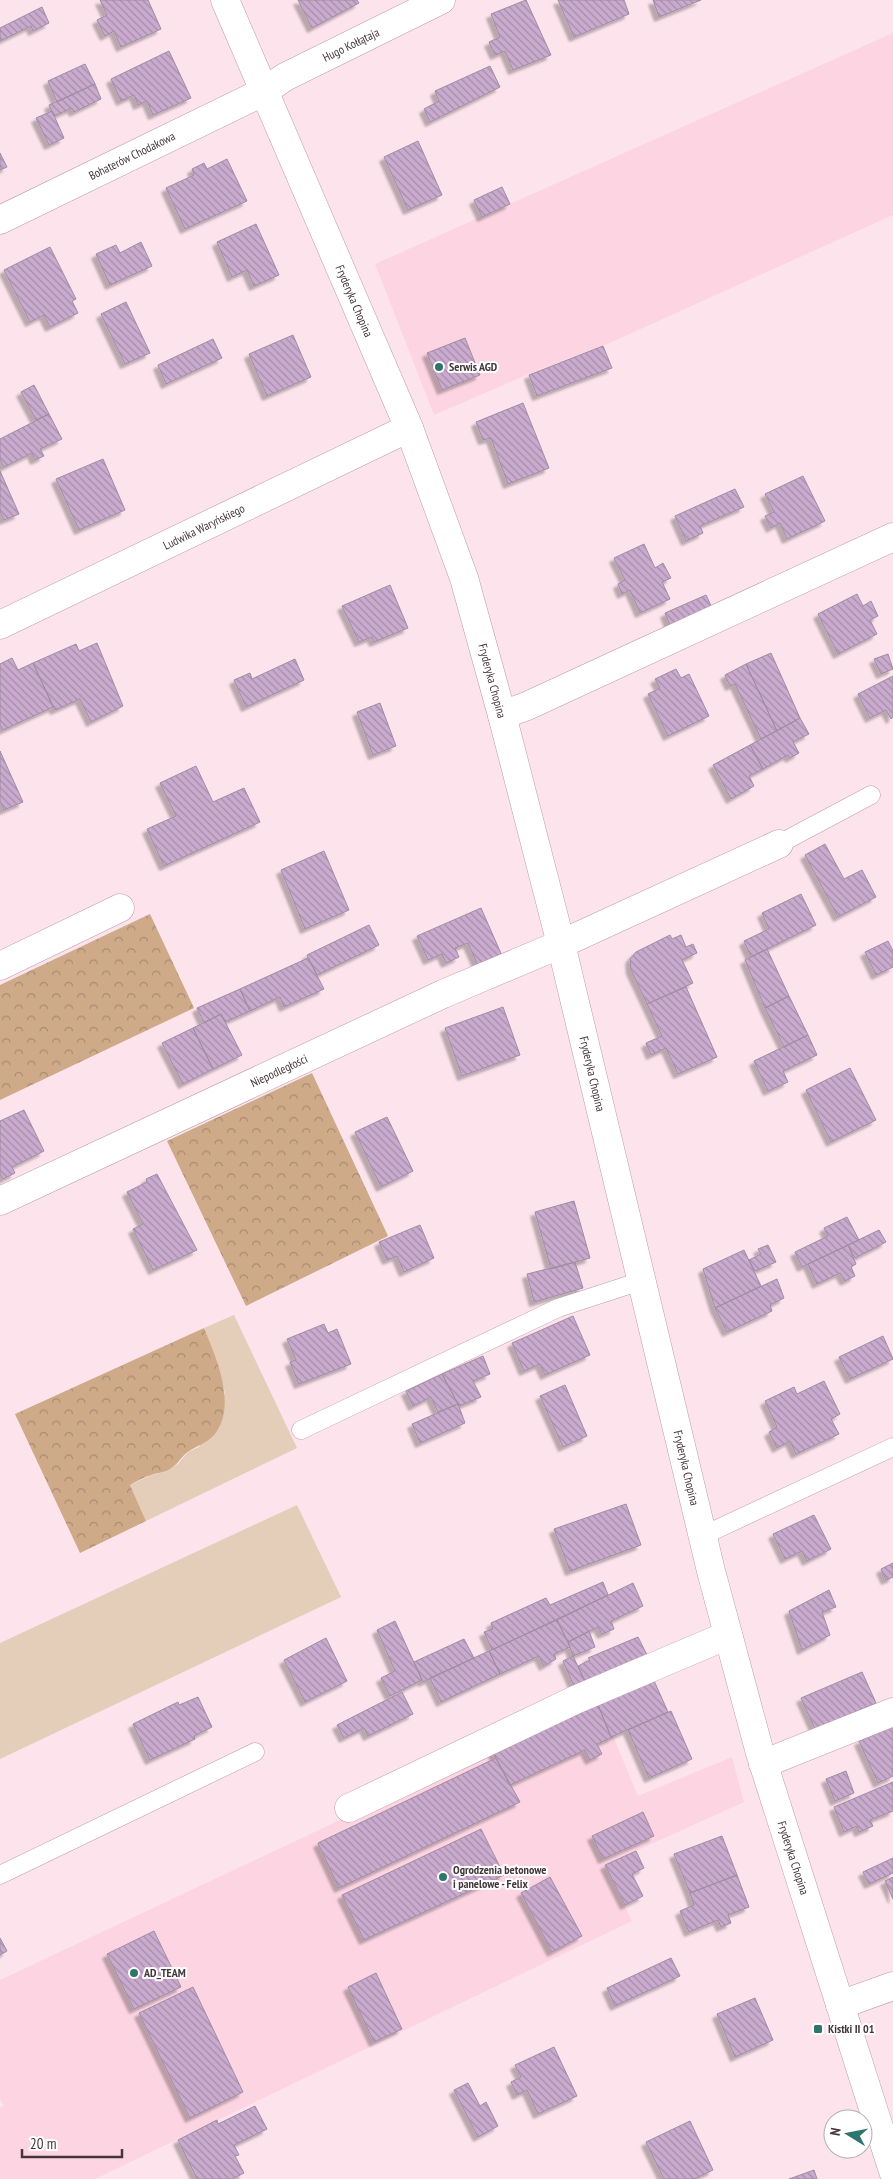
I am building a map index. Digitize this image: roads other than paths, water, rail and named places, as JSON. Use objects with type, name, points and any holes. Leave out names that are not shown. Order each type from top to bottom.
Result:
[{"type":"street","name":"Fryderyka Chopina","points":[[225,0],[409,428],[464,578],[502,715],[560,944],[702,1536],[728,1635],[763,1764],[893,2171]]},
{"type":"street","name":"Hugo Kołłątaja","points":[[263,92],[286,77],[441,0]]},
{"type":"street","name":"Bohaterów Chodakowa","points":[[0,220],[263,92]]},
{"type":"street","name":"Ludwika Waryńskiego","points":[[0,625],[409,428]]},
{"type":"street","points":[[502,715],[527,706],[893,537]]},
{"type":"street","name":"Niepodległości","points":[[0,1202],[444,994],[560,944],[779,844]]},
{"type":"street","points":[[0,966],[120,908]]},
{"type":"street","points":[[349,1808],[575,1700],[728,1635]]},
{"type":"street","points":[[763,1764],[893,1712]]},
{"type":"street","points":[[840,2005],[893,1986]]},
{"type":"lane","points":[[779,844],[871,795]]},
{"type":"lane","points":[[301,1430],[558,1308],[641,1281]]},
{"type":"lane","points":[[702,1536],[893,1447]]},
{"type":"lane","points":[[0,1875],[255,1752]]},
{"type":"place","name":"Serwis AGD","points":[[439,367]]},
{"type":"place","name":"Ogrodzenia betonowe i panelowe - Felix","points":[[443,1877]]},
{"type":"place","name":"AD_TEAM","points":[[134,1973]]},
{"type":"place","name":"Kistki II 01","points":[[818,2029]]}]
